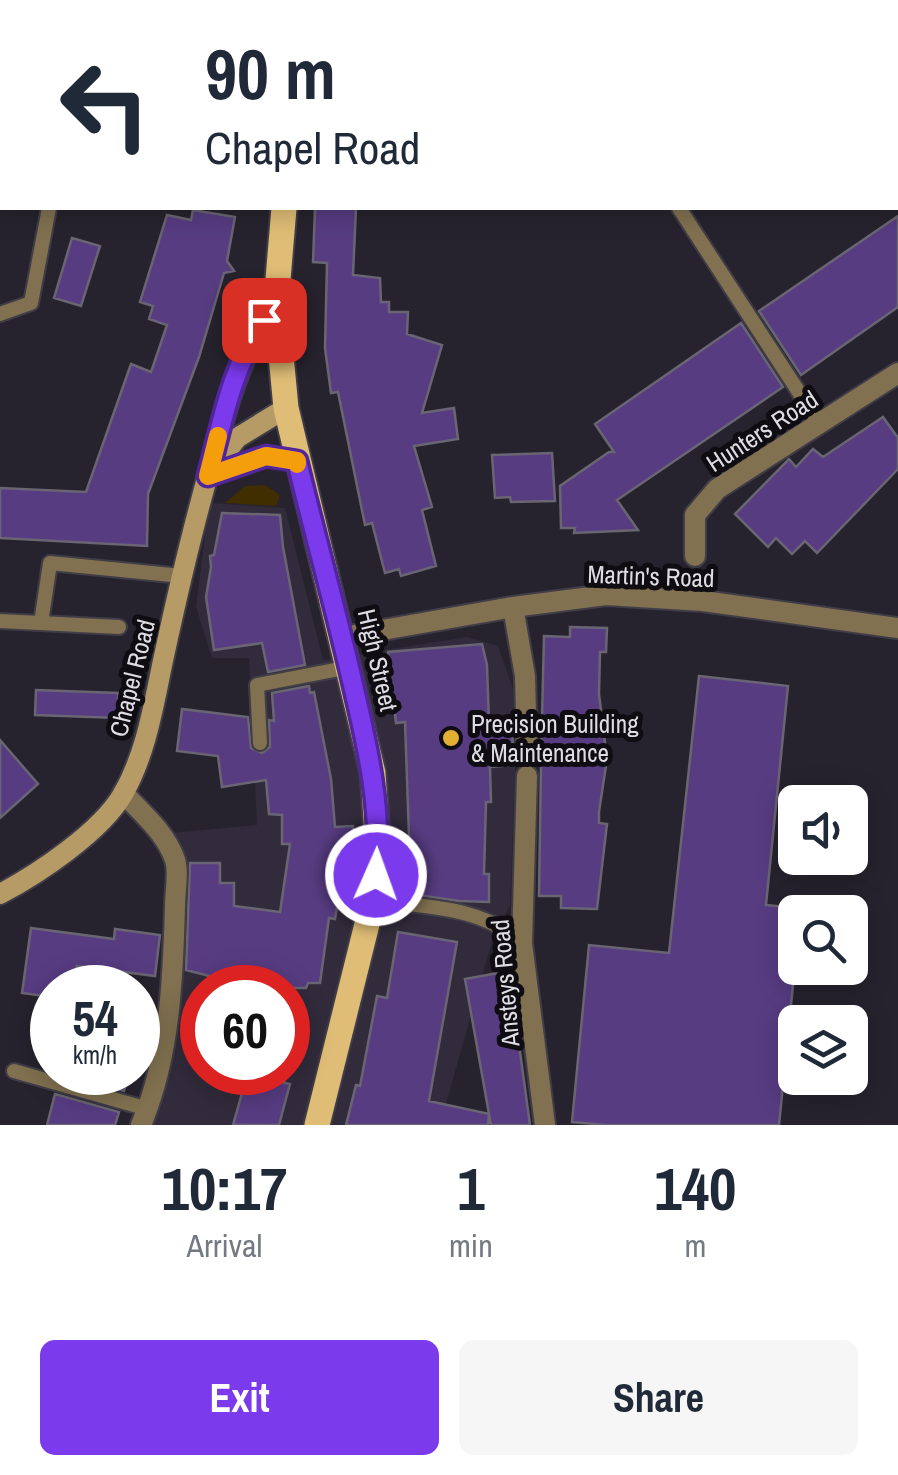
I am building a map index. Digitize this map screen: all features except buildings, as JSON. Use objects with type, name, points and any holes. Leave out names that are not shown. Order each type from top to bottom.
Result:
[{"type":"main road","name":"High Street","points":[[284,210],[276,303],[286,408],[374,773],[378,850],[373,900],[317,1125]]},
{"type":"main road","name":"Chapel Road","points":[[0,894],[26,881],[106,817],[123,793],[146,738],[182,576],[233,384],[252,338],[276,303]]},
{"type":"main road","name":"Chapel Road","points":[[208,476],[237,438],[286,408]]},
{"type":"main road","points":[[208,476],[266,456],[297,461]]},
{"type":"street","name":"Hunters Road","points":[[695,556],[696,514],[716,489],[898,373]]},
{"type":"street","name":"Martin's Road","points":[[343,637],[606,595],[704,601],[898,628]]},
{"type":"street","points":[[512,607],[526,676],[527,750]]},
{"type":"street","name":"Ansteys Road","points":[[527,776],[522,943],[545,1125]]},
{"type":"street","points":[[123,793],[155,826],[176,861],[174,971],[168,1026],[144,1117]]},
{"type":"lane","points":[[0,314],[31,302],[48,210]]},
{"type":"lane","points":[[680,210],[819,423]]},
{"type":"lane","points":[[41,623],[50,563],[182,576]]},
{"type":"lane","points":[[0,621],[119,627]]},
{"type":"lane","points":[[260,743],[257,685],[350,668]]},
{"type":"lane","points":[[373,900],[480,917],[504,926],[522,943]]},
{"type":"lane","points":[[14,1071],[144,1117]]},
{"type":"shaded area","points":[[265,485],[280,495],[276,506],[225,503],[245,486]]},
{"type":"shaded area","points":[[209,503],[285,508],[323,660],[467,637],[498,646],[513,689],[517,721],[510,905],[492,941],[440,1125],[148,1125],[155,1095],[160,1095],[160,1011],[171,833],[257,825],[249,658],[212,658],[196,607]]},
{"type":"slow traffic","points":[[218,436],[208,476],[266,456],[297,464]]},
{"type":"place","name":"Precision Building & Maintenance","points":[[451,738]]},
{"type":"route","points":[[264,320],[233,384],[208,476],[266,456],[297,461],[374,773],[378,820],[376,875]]}]
